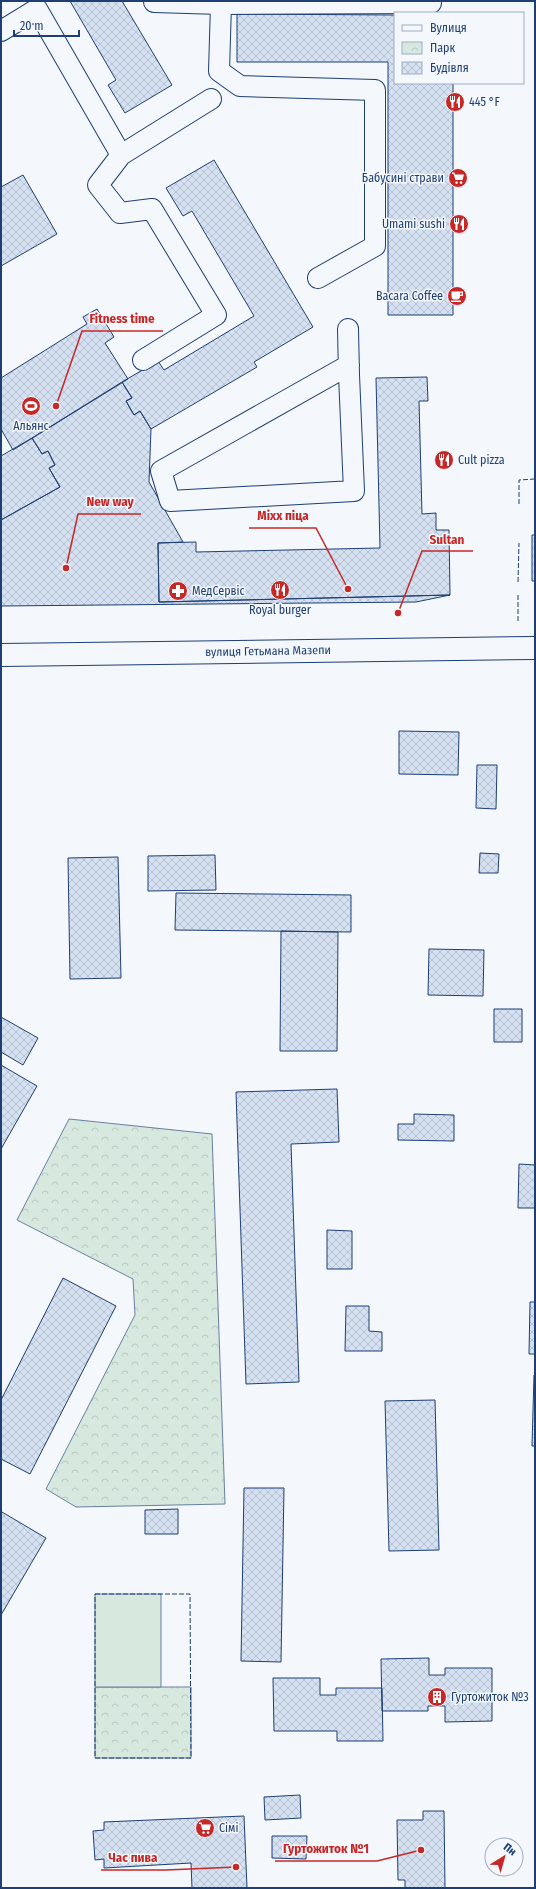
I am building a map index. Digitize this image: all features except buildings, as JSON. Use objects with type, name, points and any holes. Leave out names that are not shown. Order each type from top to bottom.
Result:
[{"type":"main road","name":"вулиця Гетьмана Мазепи","points":[[1,655],[535,648]]},
{"type":"street","points":[[154,2],[221,4],[431,3]]},
{"type":"street","points":[[221,4],[219,70],[240,86],[375,90],[375,246],[318,278]]},
{"type":"street","points":[[1,31],[37,9],[121,154]]},
{"type":"street","points":[[143,360],[216,315],[152,209],[120,213],[98,186],[121,154],[211,99]]},
{"type":"street","points":[[348,329],[354,491],[170,500],[161,471],[349,365]]},
{"type":"green space","points":[[69,1119],[212,1134],[225,1504],[76,1507],[46,1489],[135,1315],[133,1279],[17,1220]]},
{"type":"green space","points":[[95,1594],[161,1594],[161,1687],[95,1687]]},
{"type":"green space","points":[[95,1687],[191,1687],[191,1758],[95,1758]]},
{"type":"fence","points":[[519,504],[519,480],[535,479]]},
{"type":"fence","points":[[518,582],[519,543]]},
{"type":"fence","points":[[518,595],[518,621]]},
{"type":"fence","points":[[95,1594],[190,1594],[191,1758],[95,1758],[95,1594]]},
{"type":"place","name":"445 °F","points":[[455,102]]},
{"type":"place","name":"Бабусині страви","points":[[458,178]]},
{"type":"place","name":"Umami sushi","points":[[459,224]]},
{"type":"place","name":"Bacara Coffee","points":[[457,296]]},
{"type":"place","name":"Альянс","points":[[31,406]]},
{"type":"place","name":"Fitness time","points":[[56,406]]},
{"type":"place","name":"Cult pizza","points":[[444,460]]},
{"type":"place","name":"New way","points":[[66,568]]},
{"type":"place","name":"Mixx піца","points":[[348,589]]},
{"type":"place","name":"Royal burger","points":[[280,590]]},
{"type":"place","name":"МедСервіс","points":[[178,591]]},
{"type":"place","name":"Sultan","points":[[398,613]]},
{"type":"place","name":"Гуртожиток №3","points":[[437,1697]]},
{"type":"place","name":"Сімі","points":[[205,1828]]},
{"type":"place","name":"Гуртожиток №1","points":[[421,1850]]},
{"type":"place","name":"Час пива","points":[[236,1867]]}]
